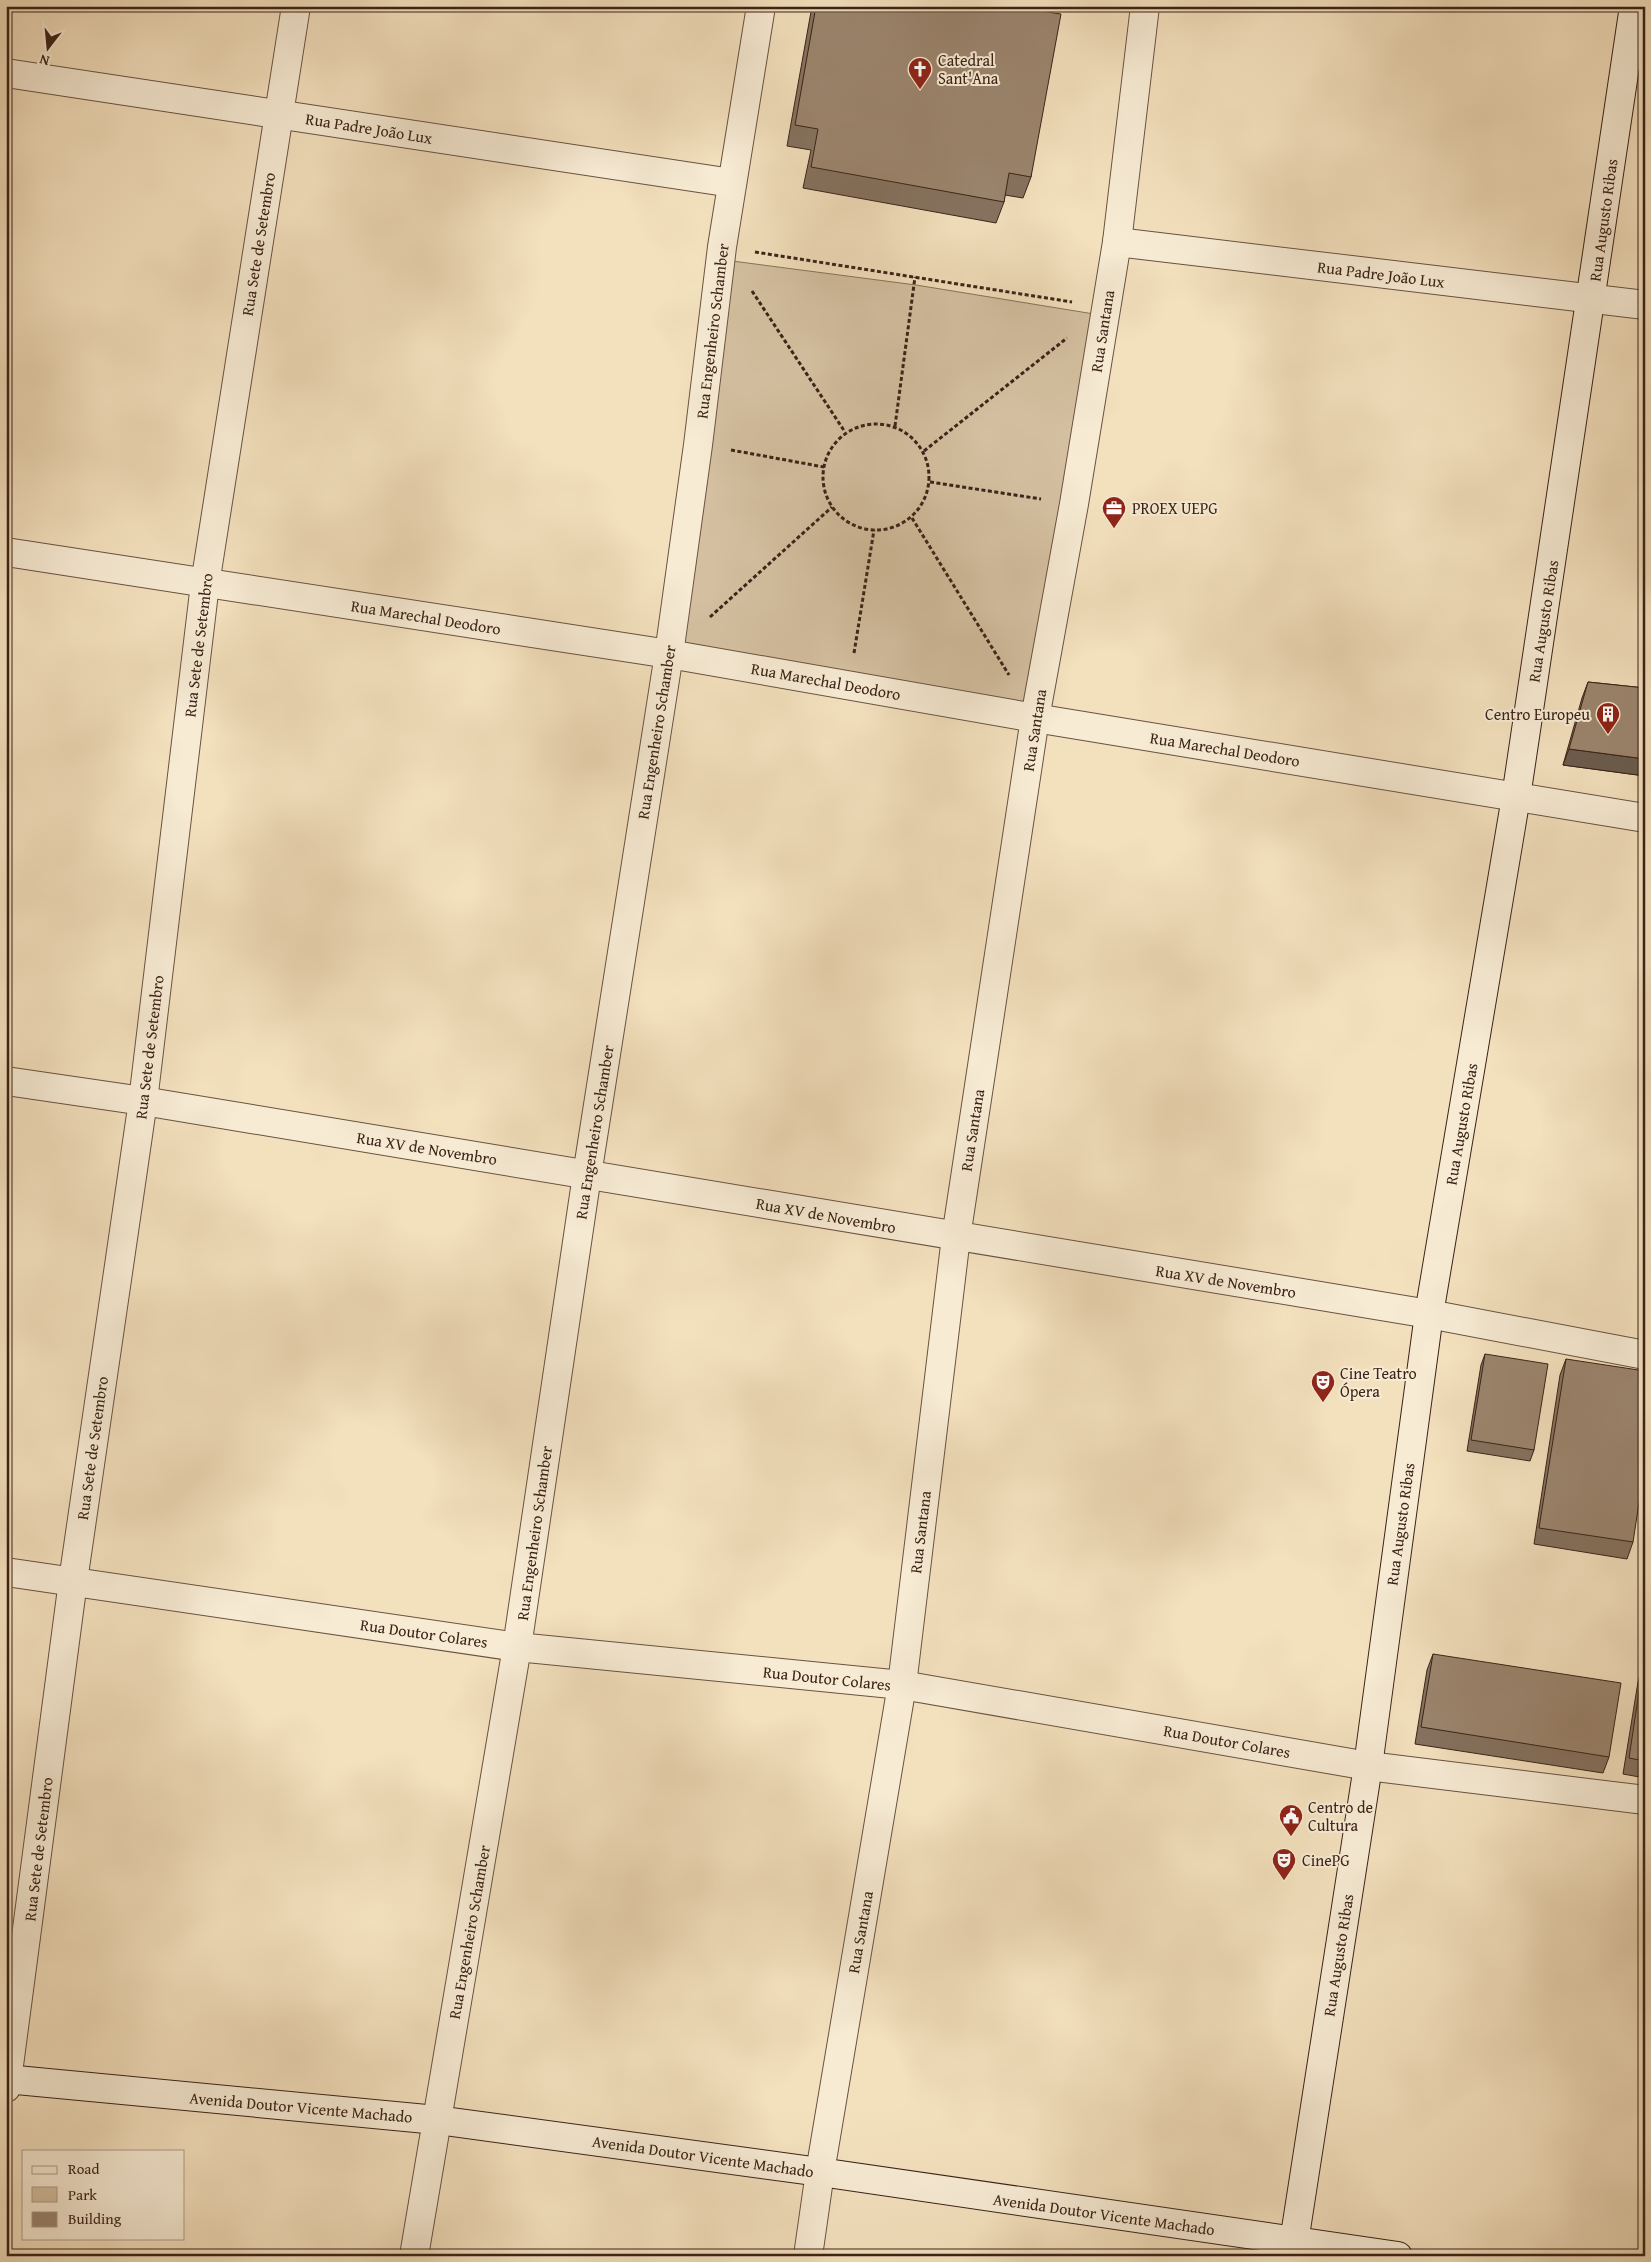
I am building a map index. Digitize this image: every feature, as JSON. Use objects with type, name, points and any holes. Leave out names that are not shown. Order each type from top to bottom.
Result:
[{"type":"street","name":"Rua Sete de Setembro","points":[[7,2082],[73,1581],[143,1101],[205,584],[296,6]]},
{"type":"street","name":"Rua Engenheiro Schamber","points":[[414,2256],[517,1647],[587,1175],[668,654],[698,445],[722,247],[761,6]]},
{"type":"street","name":"Rua Santana","points":[[808,2256],[820,2172],[902,1685],[956,1237],[1035,718],[1074,504],[1117,242],[1145,6]]},
{"type":"street","name":"Rua Augusto Ribas","points":[[1294,2242],[1368,1766],[1429,1314],[1516,797],[1634,6]]},
{"type":"street","name":"Rua Padre João Lux","points":[[6,73],[732,183]]},
{"type":"street","name":"Rua Padre João Lux","points":[[1117,242],[1645,305]]},
{"type":"street","name":"Rua Marechal Deodoro","points":[[6,552],[668,654],[849,684],[1035,718],[1645,818]]},
{"type":"street","name":"Rua XV de Novembro","points":[[6,1081],[143,1101],[1429,1314],[1645,1354]]},
{"type":"street","name":"Rua Doutor Colares","points":[[6,1572],[517,1647],[902,1685],[1368,1766],[1645,1800]]},
{"type":"street","name":"Avenida Doutor Vicente Machado","points":[[7,2082],[437,2120],[820,2172],[1398,2256]]},
{"type":"path","points":[[722,247],[1105,307]]},
{"type":"path","points":[[722,247],[846,432]]},
{"type":"path","points":[[895,426],[915,277]]},
{"type":"path","points":[[924,451],[1105,307]]},
{"type":"path","points":[[869,423],[895,426],[924,451],[930,482],[924,502],[912,518],[894,527],[874,530],[851,523],[832,507],[824,488],[824,467],[831,448],[846,432],[869,423]]},
{"type":"path","points":[[698,445],[824,467]]},
{"type":"path","points":[[930,482],[1074,504]]},
{"type":"path","points":[[668,654],[832,507]]},
{"type":"path","points":[[912,518],[1035,718]]},
{"type":"path","points":[[849,684],[874,530]]},
{"type":"green space","points":[[732,261],[916,285],[1094,314],[1025,707],[681,645]]},
{"type":"building","name":"Catedral Sant'Ana","points":[[816,6],[1041,6],[1041,11],[1061,14],[1031,177],[1009,173],[1004,202],[811,167],[818,129],[795,125]]},
{"type":"building","name":"Centro Europeu","points":[[1588,682],[1645,688],[1645,759],[1569,749]]},
{"type":"building","points":[[1485,1354],[1548,1364],[1534,1450],[1471,1440]]},
{"type":"building","points":[[1566,1359],[1645,1371],[1645,1464],[1633,1542],[1539,1528]]},
{"type":"building","points":[[1433,1654],[1621,1683],[1609,1757],[1421,1727]]},
{"type":"building","points":[[1643,1665],[1645,1666],[1645,1761],[1629,1758]]},
{"type":"place","name":"Catedral Sant'Ana","points":[[920,90]]},
{"type":"place","name":"PROEX UEPG","points":[[1114,529]]},
{"type":"place","name":"Centro Europeu","points":[[1608,735]]},
{"type":"place","name":"Cine Teatro Ópera","points":[[1323,1403]]},
{"type":"place","name":"Centro de Cultura","points":[[1291,1837]]},
{"type":"place","name":"CinePG","points":[[1284,1881]]}]
